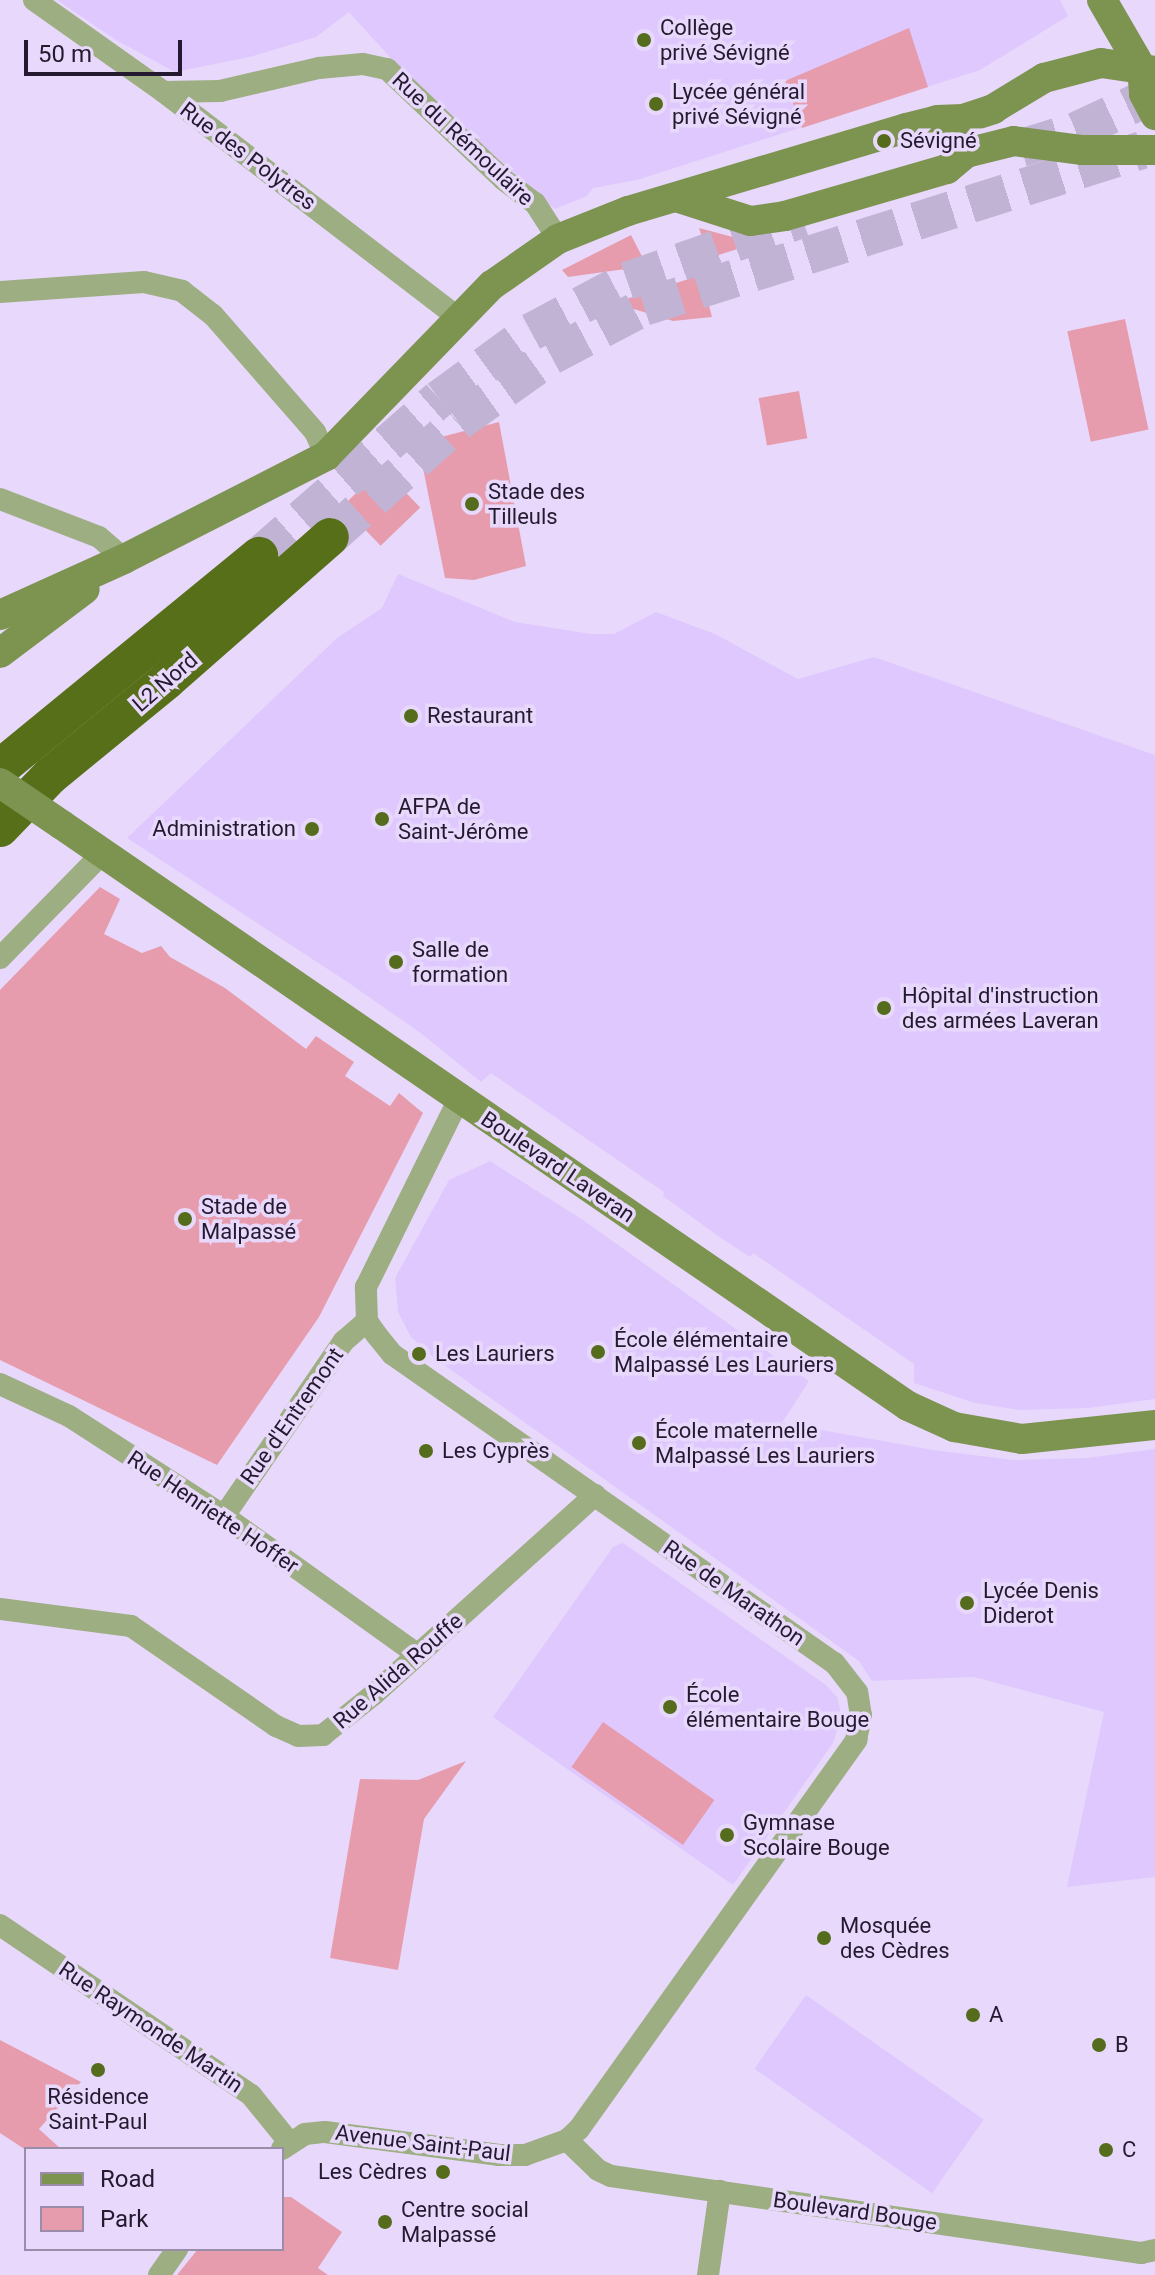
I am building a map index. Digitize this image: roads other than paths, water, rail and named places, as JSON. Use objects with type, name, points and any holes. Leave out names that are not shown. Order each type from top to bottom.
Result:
[{"type":"highway","name":"L2 Nord","points":[[0,828],[50,776],[166,681],[330,537]]},
{"type":"highway","name":"L2 Nord","points":[[0,768],[259,556]]},
{"type":"highway","points":[[0,757],[60,717]]},
{"type":"street","name":"Rue des Polytres","points":[[34,0],[164,92],[458,318]]},
{"type":"street","points":[[1102,0],[1151,72]]},
{"type":"street","points":[[0,615],[124,559],[326,456],[458,318],[514,267],[558,239],[628,211],[906,128],[937,120],[963,119],[993,109],[1044,78],[1101,63],[1151,72]]},
{"type":"street","name":"Rue du Rémoulaïre","points":[[164,92],[220,91],[319,68],[363,64],[387,69],[504,180],[535,203],[558,239]]},
{"type":"street","points":[[1151,72],[1144,94],[1155,115]]},
{"type":"street","points":[[679,198],[750,221],[785,216],[947,169],[966,153],[1014,141],[1082,150],[1155,150]]},
{"type":"street","points":[[0,292],[144,282],[182,291],[213,315],[315,432],[326,456]]},
{"type":"street","points":[[0,499],[99,537],[124,559]]},
{"type":"street","points":[[0,653],[124,559]]},
{"type":"street","name":"Boulevard Laveran","points":[[0,783],[927,1416],[954,1427],[1022,1439],[1155,1425]]},
{"type":"street","points":[[0,958],[103,853]]},
{"type":"street","points":[[367,1321],[366,1287],[459,1099]]},
{"type":"street","name":"Rue de Marathon","points":[[367,1321],[392,1354],[834,1663],[857,1692],[861,1716],[856,1740],[579,2129],[567,2140]]},
{"type":"street","name":"Rue d'Entremont","points":[[224,1516],[344,1341],[367,1321]]},
{"type":"street","name":"Rue Henriette Hoffer","points":[[0,1384],[69,1416],[224,1516],[417,1654]]},
{"type":"street","name":"Rue Alida Rouffe","points":[[0,1609],[131,1626],[276,1726],[298,1736],[323,1735],[342,1722],[595,1495]]},
{"type":"street","name":"Rue Raymonde Martin","points":[[0,1925],[251,2095],[286,2146]]},
{"type":"street","name":"Avenue Saint-Paul","points":[[286,2146],[305,2134],[325,2132],[452,2150],[525,2155],[567,2140]]},
{"type":"street","name":"Boulevard Bouge","points":[[567,2140],[598,2170],[611,2176],[1141,2253],[1155,2250]]},
{"type":"street","points":[[708,2275],[720,2191]]},
{"type":"street","points":[[159,2275],[176,2251]]},
{"type":"tunnel","points":[[1021,148],[1076,131],[1155,94]]},
{"type":"tunnel","points":[[330,537],[458,422],[551,356],[644,307],[1142,150]]},
{"type":"tunnel","points":[[259,556],[439,399],[531,332],[627,281],[802,219]]},
{"type":"place","name":"Collège privé Sévigné","points":[[644,40]]},
{"type":"place","name":"Lycée général privé Sévigné","points":[[656,104]]},
{"type":"place","name":"Sévigné","points":[[884,141]]},
{"type":"place","name":"Stade des Tilleuls","points":[[472,504]]},
{"type":"place","name":"Restaurant","points":[[411,716]]},
{"type":"place","name":"AFPA de Saint-Jérôme","points":[[382,819]]},
{"type":"place","name":"Administration","points":[[312,829]]},
{"type":"place","name":"Salle de formation","points":[[396,962]]},
{"type":"place","name":"Hôpital d'instruction des armées Laveran","points":[[884,1008]]},
{"type":"place","name":"Stade de Malpassé","points":[[185,1219]]},
{"type":"place","name":"École élémentaire Malpassé Les Lauriers","points":[[598,1352]]},
{"type":"place","name":"Les Lauriers","points":[[419,1354]]},
{"type":"place","name":"École maternelle Malpassé Les Lauriers","points":[[639,1443]]},
{"type":"place","name":"Les Cyprès","points":[[426,1451]]},
{"type":"place","name":"Lycée Denis Diderot","points":[[967,1603]]},
{"type":"place","name":"École élémentaire Bouge","points":[[670,1707]]},
{"type":"place","name":"Gymnase Scolaire Bouge","points":[[727,1835]]},
{"type":"place","name":"Mosquée des Cèdres","points":[[824,1938]]},
{"type":"place","name":"A","points":[[973,2015]]},
{"type":"place","name":"B","points":[[1099,2045]]},
{"type":"place","name":"Résidence Saint-Paul","points":[[98,2070]]},
{"type":"place","name":"C","points":[[1106,2150]]},
{"type":"place","name":"Les Cèdres","points":[[443,2172]]},
{"type":"place","name":"Centre social Malpassé","points":[[385,2222]]}]
